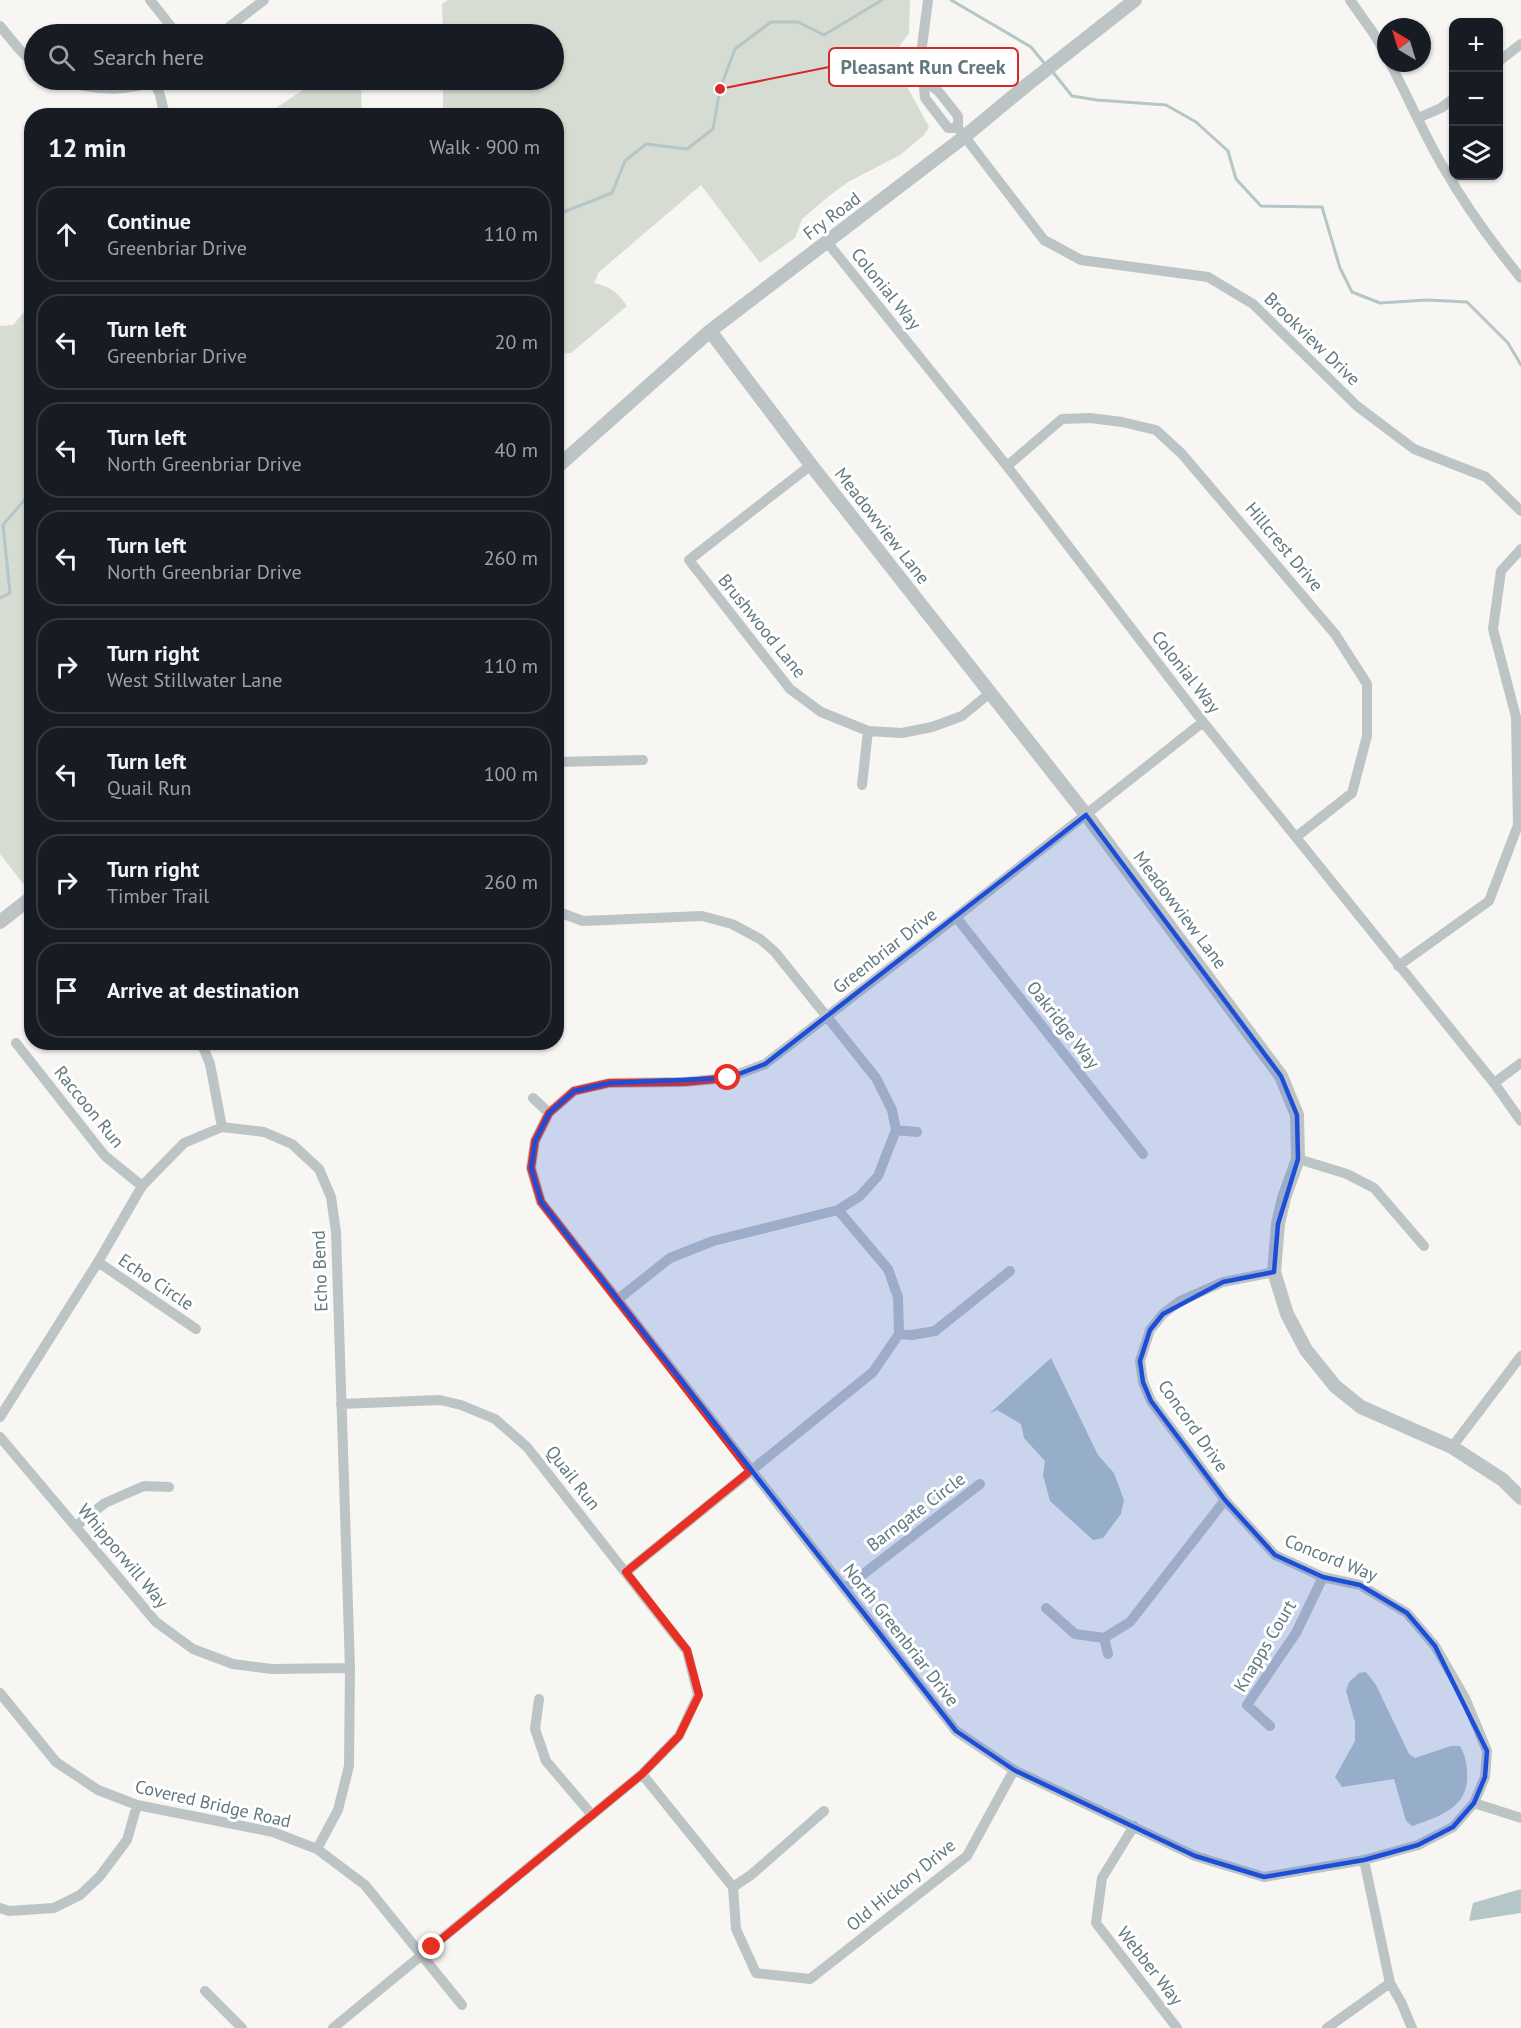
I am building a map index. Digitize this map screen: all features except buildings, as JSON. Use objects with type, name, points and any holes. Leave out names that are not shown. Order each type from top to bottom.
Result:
[{"type":"street","points":[[150,0],[169,24]]},
{"type":"street","points":[[233,24],[264,0]]},
{"type":"street","name":"Brookview Drive","points":[[928,0],[921,54],[922,78],[939,92],[958,116],[961,132],[1044,240],[1081,260],[1208,277],[1253,304],[1358,406],[1414,449],[1486,477],[1521,511]]},
{"type":"street","name":"Fry Road","points":[[564,461],[710,332],[827,242],[961,132],[1028,84],[1135,0]]},
{"type":"street","points":[[1350,0],[1377,39]]},
{"type":"street","points":[[1,28],[24,54]]},
{"type":"street","points":[[1503,58],[1521,44]]},
{"type":"street","points":[[1395,72],[1461,197],[1521,278]]},
{"type":"street","points":[[159,90],[163,108]]},
{"type":"street","points":[[1418,118],[1449,102]]},
{"type":"street","name":"Colonial Way","points":[[827,242],[1007,466],[1203,722],[1494,1083],[1521,1120]]},
{"type":"street","name":"Meadowview Lane","points":[[710,332],[811,465],[1086,815],[1281,1076],[1297,1115],[1298,1158],[1282,1207],[1274,1272],[1287,1314],[1306,1350],[1335,1386],[1360,1407],[1452,1447],[1503,1480],[1521,1498]]},
{"type":"street","name":"Hillcrest Drive","points":[[1007,466],[1062,419],[1100,419],[1156,430],[1182,454],[1335,634],[1367,684],[1367,736],[1352,793],[1296,837]]},
{"type":"street","name":"Brushwood Lane","points":[[811,465],[689,560],[790,689],[821,712],[868,730],[902,732],[932,727],[962,716],[990,693]]},
{"type":"street","points":[[1398,966],[1489,901],[1518,825],[1516,717],[1494,629],[1501,571],[1521,549]]},
{"type":"street","name":"Greenbriar Drive","points":[[549,1113],[574,1091],[609,1083],[685,1082],[728,1078],[765,1064],[957,917],[1203,722]]},
{"type":"street","points":[[862,785],[868,730]]},
{"type":"street","points":[[564,762],[643,760]]},
{"type":"street","points":[[0,922],[24,903]]},
{"type":"street","points":[[564,914],[583,921],[702,916],[732,924],[760,939],[775,952],[876,1078],[892,1110],[896,1130],[878,1176],[860,1196],[838,1210],[713,1241],[670,1258],[617,1300]]},
{"type":"street","name":"Oakridge Way","points":[[957,917],[1143,1154]]},
{"type":"street","name":"Raccoon Run","points":[[16,1043],[105,1156],[142,1186]]},
{"type":"street","points":[[204,1050],[210,1064],[222,1127]]},
{"type":"street","points":[[1494,1083],[1521,1063]]},
{"type":"street","points":[[533,1098],[549,1113]]},
{"type":"street","name":"North Greenbriar Drive","points":[[549,1113],[535,1141],[531,1168],[541,1202],[956,1731],[1014,1770],[1195,1856],[1264,1877],[1364,1860],[1418,1845],[1453,1827],[1474,1803]]},
{"type":"street","name":"Echo Bend","points":[[0,1417],[98,1262],[142,1186],[184,1143],[222,1127],[264,1132],[292,1144],[319,1169],[331,1197],[336,1232],[350,1668],[349,1766],[338,1810],[317,1849]]},
{"type":"street","points":[[896,1130],[917,1132]]},
{"type":"street","points":[[1298,1158],[1347,1174],[1374,1188],[1424,1246]]},
{"type":"street","points":[[626,1572],[873,1372],[899,1334],[898,1297],[888,1269],[838,1210]]},
{"type":"street","name":"Echo Circle","points":[[98,1262],[196,1329]]},
{"type":"street","points":[[899,1334],[912,1335],[935,1331],[1010,1271]]},
{"type":"street","name":"Concord Drive","points":[[1225,1500],[1151,1401],[1143,1382],[1140,1361],[1150,1330],[1163,1314],[1180,1301],[1223,1282],[1274,1272]]},
{"type":"street","points":[[1452,1447],[1521,1356]]},
{"type":"street","name":"Quail Run","points":[[341,1404],[440,1400],[460,1405],[495,1419],[527,1447],[687,1650],[699,1695],[679,1736],[642,1774]]},
{"type":"street","name":"Whipporwill Way","points":[[0,1437],[156,1622],[193,1649],[233,1664],[272,1669],[350,1668]]},
{"type":"street","name":"Barngate Circle","points":[[844,1589],[980,1484]]},
{"type":"street","points":[[76,1526],[105,1503],[144,1486],[168,1487]]},
{"type":"street","points":[[1046,1608],[1075,1634],[1104,1638],[1130,1622],[1225,1500]]},
{"type":"street","name":"Concord Way","points":[[1225,1500],[1275,1555],[1323,1576],[1360,1585],[1407,1613],[1435,1646],[1465,1698],[1487,1751],[1485,1777],[1474,1803]]},
{"type":"street","name":"Knapps Court","points":[[1270,1726],[1247,1705],[1296,1634],[1323,1576]]},
{"type":"street","points":[[1104,1638],[1108,1654]]},
{"type":"street","name":"Covered Bridge Road","points":[[0,1693],[56,1762],[98,1790],[137,1805],[273,1832],[317,1849],[366,1885],[462,2005]]},
{"type":"street","points":[[539,1699],[535,1729],[546,1761],[592,1815]]},
{"type":"street","name":"Old Hickory Drive","points":[[733,1887],[736,1929],[756,1973],[810,1979],[967,1856],[1014,1770]]},
{"type":"street","points":[[333,2028],[642,1774],[733,1887],[751,1875],[824,1811]]},
{"type":"street","points":[[1474,1803],[1521,1818]]},
{"type":"street","points":[[0,1908],[9,1911],[54,1908],[80,1895],[100,1876],[127,1840],[137,1805]]},
{"type":"street","name":"Webber Way","points":[[1134,1826],[1102,1878],[1096,1923],[1177,2028]]},
{"type":"street","points":[[1364,1860],[1390,1983],[1412,2028]]},
{"type":"street","points":[[1327,2028],[1390,1983]]},
{"type":"street","points":[[205,1991],[242,2028]]},
{"type":"highlighted area","points":[[1086,815],[1281,1076],[1297,1115],[1298,1159],[1278,1224],[1274,1272],[1223,1282],[1163,1314],[1150,1330],[1140,1361],[1143,1382],[1151,1401],[1225,1500],[1275,1555],[1323,1577],[1360,1585],[1407,1613],[1435,1646],[1487,1751],[1485,1777],[1474,1803],[1453,1827],[1418,1845],[1364,1860],[1264,1877],[1195,1856],[1014,1770],[956,1731],[541,1202],[531,1168],[535,1141],[549,1113],[574,1091],[609,1083],[728,1078],[765,1064]]},
{"type":"shaded area","points":[[448,0],[910,0],[909,33],[896,51],[889,70],[904,81],[929,127],[924,135],[900,155],[848,182],[829,196],[802,219],[795,238],[760,263],[701,185],[599,272],[594,283],[613,291],[627,306],[571,353],[564,354],[564,108],[443,108],[443,90],[564,90],[564,24],[443,24],[442,4]]},
{"type":"shaded area","points":[[302,90],[361,90],[362,108],[276,108]]},
{"type":"shaded area","points":[[24,312],[24,885],[0,854],[0,326],[13,325]]},
{"type":"shaded area","points":[[1051,1358],[1098,1455],[1114,1473],[1124,1500],[1121,1514],[1103,1538],[1093,1540],[1050,1501],[1043,1475],[1045,1461],[1024,1438],[1021,1424],[997,1410],[989,1414]]},
{"type":"shaded area","points":[[1366,1672],[1376,1685],[1409,1754],[1415,1758],[1451,1746],[1460,1746],[1466,1762],[1467,1785],[1458,1802],[1451,1809],[1412,1826],[1406,1821],[1394,1779],[1342,1787],[1335,1777],[1355,1741],[1355,1722],[1346,1691],[1349,1682],[1359,1673]]},
{"type":"shaded area","points":[[1521,1889],[1521,1913],[1469,1921],[1473,1903]]},
{"type":"waterway","points":[[564,212],[612,193],[625,161],[646,144],[687,149],[713,129],[720,89],[735,49],[771,22],[798,22],[824,35],[882,0]]},
{"type":"waterway","points":[[951,0],[1031,47],[1045,64]]},
{"type":"waterway","points":[[1052,71],[1072,96],[1166,105],[1196,122],[1228,151],[1236,179],[1261,206],[1322,207],[1340,268],[1352,292],[1380,303],[1427,300],[1467,302],[1508,343],[1521,365]]},
{"type":"waterway","points":[[0,598],[10,593],[3,525],[24,500]]},
{"type":"place","name":"Pleasant Run Creek","points":[[720,89]]},
{"type":"route","points":[[432,1947],[642,1774],[679,1736],[699,1695],[687,1650],[626,1572],[750,1471],[541,1202],[531,1168],[535,1141],[549,1113],[574,1091],[609,1083],[685,1082],[728,1078]]}]
